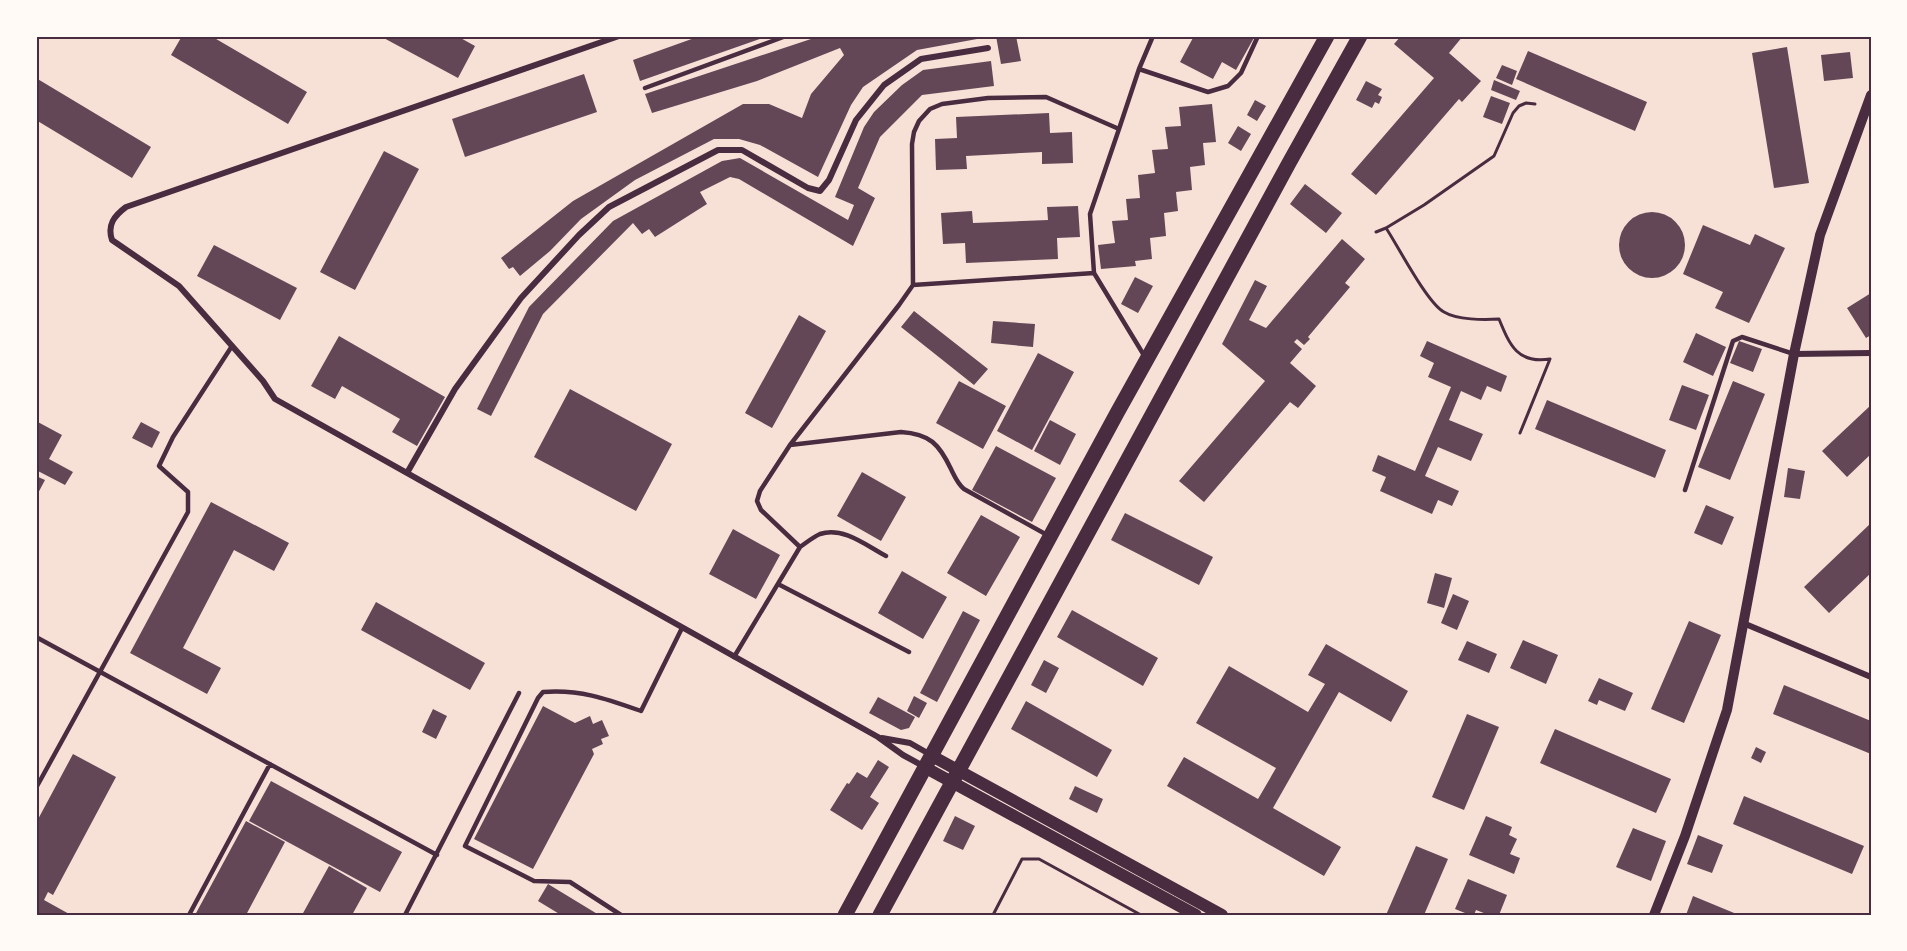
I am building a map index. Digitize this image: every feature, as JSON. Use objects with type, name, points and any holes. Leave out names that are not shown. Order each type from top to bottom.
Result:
[{"type":"main road","points":[[846,915],[1146,359],[1327,36]]},
{"type":"main road","points":[[880,915],[1261,213],[1360,36]]},
{"type":"main road","points":[[929,762],[1196,915]]},
{"type":"main road","points":[[956,777],[1222,915]]},
{"type":"street","points":[[619,36],[126,207],[116,214],[109,231],[112,240],[178,286],[263,381],[275,399],[878,738],[903,755],[929,762]]},
{"type":"street","points":[[407,473],[455,389],[521,298],[609,207],[717,150],[742,150],[808,188],[820,191],[829,180],[856,120],[884,85],[921,59],[988,48]]},
{"type":"street","points":[[1654,915],[1685,836],[1727,710],[1794,354],[1820,235],[1871,95]]},
{"type":"street","points":[[1794,354],[1870,352]]},
{"type":"street","points":[[1743,623],[1871,677]]},
{"type":"street","points":[[878,738],[910,743],[929,762]]},
{"type":"lane","points":[[645,88],[786,36]]},
{"type":"lane","points":[[1146,359],[1094,273],[1090,214],[1138,69],[1153,36]]},
{"type":"lane","points":[[1138,69],[1209,92],[1228,86],[1241,73],[1258,36]]},
{"type":"lane","points":[[800,547],[761,510],[757,501],[760,491],[790,445],[913,285],[912,144],[919,121],[930,109],[942,104],[988,98],[1046,97],[1119,129]]},
{"type":"lane","points":[[913,285],[1094,273]]},
{"type":"lane","points":[[1685,490],[1733,341],[1742,337],[1794,354]]},
{"type":"lane","points":[[36,788],[189,512],[188,492],[159,466],[173,437],[232,346]]},
{"type":"lane","points":[[790,445],[901,432],[917,433],[934,442],[942,451],[958,484],[964,489],[1051,537]]},
{"type":"lane","points":[[734,657],[800,547],[819,534],[832,532],[845,534],[886,556]]},
{"type":"lane","points":[[778,584],[909,652]]},
{"type":"lane","points":[[621,915],[570,882],[534,881],[465,846],[543,692],[562,690],[595,695],[641,711],[682,628]]},
{"type":"lane","points":[[36,637],[436,855]]},
{"type":"lane","points":[[405,915],[519,693]]},
{"type":"lane","points":[[189,915],[270,764]]},
{"type":"path","points":[[1376,232],[1415,211],[1494,156],[1513,113],[1519,106],[1526,103],[1535,104]]},
{"type":"path","points":[[1386,228],[1425,291],[1443,312],[1483,321],[1499,319],[1512,347],[1521,356],[1537,361],[1550,359],[1521,434]]},
{"type":"path","points":[[993,915],[1022,859],[1039,860],[1141,915]]},
{"type":"building","points":[[182,36],[211,36],[307,92],[288,124],[171,55]]},
{"type":"building","points":[[380,36],[457,36],[475,46],[458,78]]},
{"type":"building","points":[[700,36],[768,36],[640,81],[633,60]]},
{"type":"building","points":[[820,36],[988,37],[917,50],[863,87],[851,105],[818,177],[760,145],[739,139],[714,139],[635,180],[581,219],[550,251],[520,276],[513,267],[509,269],[501,258],[573,201],[743,104],[769,104],[802,118],[811,94],[844,55],[840,48],[757,81],[652,113],[645,94]]},
{"type":"building","points":[[996,36],[1016,36],[1021,61],[1001,64]]},
{"type":"building","points":[[1194,36],[1255,36],[1236,70],[1222,62],[1213,79],[1180,62]]},
{"type":"building","points":[[1401,36],[1463,36],[1449,53],[1481,81],[1462,102],[1459,99],[1376,195],[1351,174],[1434,78],[1394,44]]},
{"type":"building","points":[[1787,47],[1809,183],[1774,188],[1752,53]]},
{"type":"building","points":[[1528,51],[1647,102],[1635,131],[1516,79]]},
{"type":"building","points":[[1850,52],[1853,78],[1824,81],[1821,55]]},
{"type":"building","points":[[991,61],[994,86],[922,95],[880,137],[858,188],[875,198],[853,246],[739,179],[730,177],[700,192],[707,204],[655,237],[649,229],[642,234],[633,223],[543,314],[491,416],[477,409],[529,307],[613,221],[722,161],[740,158],[848,220],[854,205],[835,197],[864,127],[874,112],[902,85],[923,70]]},
{"type":"building","points":[[1502,65],[1517,71],[1512,85],[1496,78]]},
{"type":"building","points":[[584,74],[597,112],[465,157],[452,119]]},
{"type":"building","points":[[36,78],[151,147],[132,178],[36,120]]},
{"type":"building","points":[[1494,80],[1520,91],[1516,100],[1491,90]]},
{"type":"building","points":[[1366,81],[1382,89],[1378,95],[1382,97],[1379,104],[1375,102],[1372,108],[1356,100]]},
{"type":"building","points":[[1491,96],[1510,103],[1502,124],[1483,117]]},
{"type":"building","points":[[1255,100],[1266,106],[1257,121],[1247,115]]},
{"type":"building","points":[[1212,104],[1216,142],[1203,143],[1205,165],[1190,167],[1192,190],[1176,192],[1178,211],[1164,213],[1166,236],[1150,238],[1152,259],[1135,261],[1136,266],[1101,269],[1098,245],[1115,243],[1112,221],[1128,220],[1126,199],[1140,198],[1138,175],[1155,173],[1152,150],[1168,149],[1165,127],[1181,126],[1179,107]]},
{"type":"building","points":[[1049,113],[1050,133],[1072,132],[1073,163],[1042,164],[1042,152],[966,156],[967,169],[936,170],[935,139],[957,138],[956,117]]},
{"type":"building","points":[[1238,126],[1251,134],[1241,151],[1228,143]]},
{"type":"building","points":[[384,151],[419,169],[355,290],[320,272]]},
{"type":"building","points":[[1305,184],[1342,213],[1326,233],[1290,204]]},
{"type":"building","points":[[1078,206],[1080,237],[1057,238],[1058,259],[966,263],[965,243],[943,244],[941,213],[972,211],[973,223],[1048,220],[1047,207]]},
{"type":"building","points":[[1652,212],[1665,214],[1680,227],[1685,245],[1683,258],[1670,273],[1652,278],[1639,276],[1624,263],[1619,245],[1621,232],[1634,217]]},
{"type":"building","points":[[1703,225],[1750,245],[1755,234],[1785,248],[1749,323],[1715,308],[1723,292],[1683,274]]},
{"type":"building","points":[[1342,239],[1365,259],[1345,283],[1350,287],[1308,337],[1310,339],[1304,345],[1297,339],[1294,342],[1302,349],[1290,363],[1316,386],[1298,408],[1290,402],[1204,502],[1179,481],[1265,381],[1222,344],[1255,280],[1267,286],[1249,320],[1266,328]]},
{"type":"building","points":[[214,245],[297,288],[280,320],[197,276]]},
{"type":"building","points":[[1135,277],[1153,286],[1138,313],[1121,304]]},
{"type":"building","points":[[1871,293],[1871,335],[1866,338],[1847,308]]},
{"type":"building","points":[[914,311],[988,369],[974,385],[901,327]]},
{"type":"building","points":[[799,315],[826,331],[772,428],[745,413]]},
{"type":"building","points":[[993,321],[1035,324],[1033,347],[991,343]]},
{"type":"building","points":[[1696,333],[1726,347],[1713,376],[1683,362]]},
{"type":"building","points":[[339,336],[445,397],[417,446],[392,432],[400,419],[342,386],[335,399],[311,386]]},
{"type":"building","points":[[1427,341],[1507,376],[1501,392],[1487,386],[1481,400],[1461,391],[1449,420],[1483,434],[1471,461],[1438,447],[1425,476],[1459,491],[1452,506],[1438,500],[1432,514],[1380,491],[1386,477],[1372,471],[1378,455],[1415,471],[1451,387],[1428,377],[1434,363],[1420,356]]},
{"type":"building","points":[[1739,341],[1762,349],[1753,372],[1730,363]]},
{"type":"building","points":[[1038,353],[1074,372],[1032,450],[997,431]]},
{"type":"building","points":[[959,381],[1006,406],[983,449],[936,423]]},
{"type":"building","points":[[1733,381],[1765,394],[1730,480],[1698,467]]},
{"type":"building","points":[[1682,385],[1709,395],[1696,430],[1669,420]]},
{"type":"building","points":[[570,389],[672,444],[636,511],[534,457]]},
{"type":"building","points":[[1547,400],[1666,450],[1655,478],[1535,429]]},
{"type":"building","points":[[1871,405],[1871,454],[1847,477],[1822,451]]},
{"type":"building","points":[[1050,420],[1076,434],[1060,465],[1034,451]]},
{"type":"building","points":[[36,421],[62,435],[49,459],[73,472],[65,485],[36,470]]},
{"type":"building","points":[[141,422],[160,432],[152,448],[132,438]]},
{"type":"building","points":[[996,446],[1056,478],[1032,522],[972,490]]},
{"type":"building","points":[[1788,468],[1805,471],[1800,499],[1784,497]]},
{"type":"building","points":[[862,472],[906,497],[881,541],[837,516]]},
{"type":"building","points":[[36,476],[45,480],[36,497]]},
{"type":"building","points":[[211,502],[289,543],[274,571],[234,550],[183,648],[221,668],[207,694],[130,653]]},
{"type":"building","points":[[1706,505],[1734,517],[1722,545],[1694,533]]},
{"type":"building","points":[[1125,513],[1213,557],[1199,585],[1111,540]]},
{"type":"building","points":[[981,515],[1020,537],[986,596],[947,573]]},
{"type":"building","points":[[1871,523],[1871,573],[1829,613],[1804,587]]},
{"type":"building","points":[[733,529],[780,555],[756,599],[709,574]]},
{"type":"building","points":[[902,571],[947,597],[923,639],[878,613]]},
{"type":"building","points":[[1435,573],[1452,578],[1444,608],[1427,603]]},
{"type":"building","points":[[1453,594],[1469,601],[1457,630],[1441,623]]},
{"type":"building","points":[[376,602],[485,663],[470,690],[361,630]]},
{"type":"building","points":[[1072,610],[1158,658],[1143,686],[1057,637]]},
{"type":"building","points":[[963,611],[980,620],[937,702],[920,693]]},
{"type":"building","points":[[1689,621],[1721,635],[1684,723],[1651,709]]},
{"type":"building","points":[[1523,640],[1558,655],[1546,684],[1510,668]]},
{"type":"building","points":[[1467,641],[1497,654],[1489,673],[1458,660]]},
{"type":"building","points":[[1326,644],[1408,691],[1391,722],[1339,692],[1273,808],[1341,847],[1324,876],[1167,786],[1184,757],[1258,799],[1276,768],[1196,723],[1229,666],[1308,712],[1325,684],[1308,675]]},
{"type":"building","points":[[1044,660],[1059,668],[1046,693],[1031,685]]},
{"type":"building","points":[[1599,678],[1633,693],[1625,711],[1599,700],[1597,705],[1588,701]]},
{"type":"building","points":[[1784,685],[1871,721],[1871,754],[1773,714]]},
{"type":"building","points":[[914,696],[927,703],[919,718],[907,711]]},
{"type":"building","points":[[878,697],[915,717],[909,728],[901,730],[869,713]]},
{"type":"building","points":[[1026,701],[1112,750],[1097,777],[1011,729]]},
{"type":"building","points":[[543,706],[575,723],[590,716],[593,724],[602,720],[609,736],[601,739],[603,744],[592,749],[594,754],[533,869],[474,839]]},
{"type":"building","points":[[433,709],[447,716],[436,739],[422,732]]},
{"type":"building","points":[[1467,714],[1499,727],[1464,810],[1432,797]]},
{"type":"building","points":[[1555,729],[1671,779],[1656,813],[1540,763]]},
{"type":"building","points":[[1756,747],[1766,752],[1761,763],[1751,758]]},
{"type":"building","points":[[73,754],[116,777],[53,895],[48,892],[44,900],[71,915],[36,915],[38,887],[36,886],[36,823]]},
{"type":"building","points":[[878,760],[889,767],[870,797],[879,803],[862,830],[830,810],[857,772],[867,778]]},
{"type":"building","points":[[271,781],[402,852],[380,892],[249,821]]},
{"type":"building","points":[[1075,786],[1103,799],[1097,813],[1069,799]]},
{"type":"building","points":[[1744,796],[1864,846],[1852,874],[1733,824]]},
{"type":"building","points":[[955,816],[975,826],[963,850],[943,841]]},
{"type":"building","points":[[1486,816],[1512,827],[1509,835],[1517,839],[1510,854],[1520,858],[1514,874],[1469,855]]},
{"type":"building","points":[[246,821],[285,842],[246,915],[195,915]]},
{"type":"building","points":[[1633,828],[1666,841],[1651,881],[1616,867]]},
{"type":"building","points":[[1698,835],[1723,845],[1712,873],[1687,864]]},
{"type":"building","points":[[1416,846],[1448,859],[1424,915],[1386,915]]},
{"type":"building","points":[[329,866],[367,888],[352,915],[302,915]]},
{"type":"building","points":[[1468,879],[1507,895],[1499,915],[1489,915],[1476,910],[1474,915],[1470,915],[1455,909]]},
{"type":"building","points":[[548,884],[599,915],[561,915],[538,901]]},
{"type":"building","points":[[1693,896],[1739,915],[1686,915]]}]
